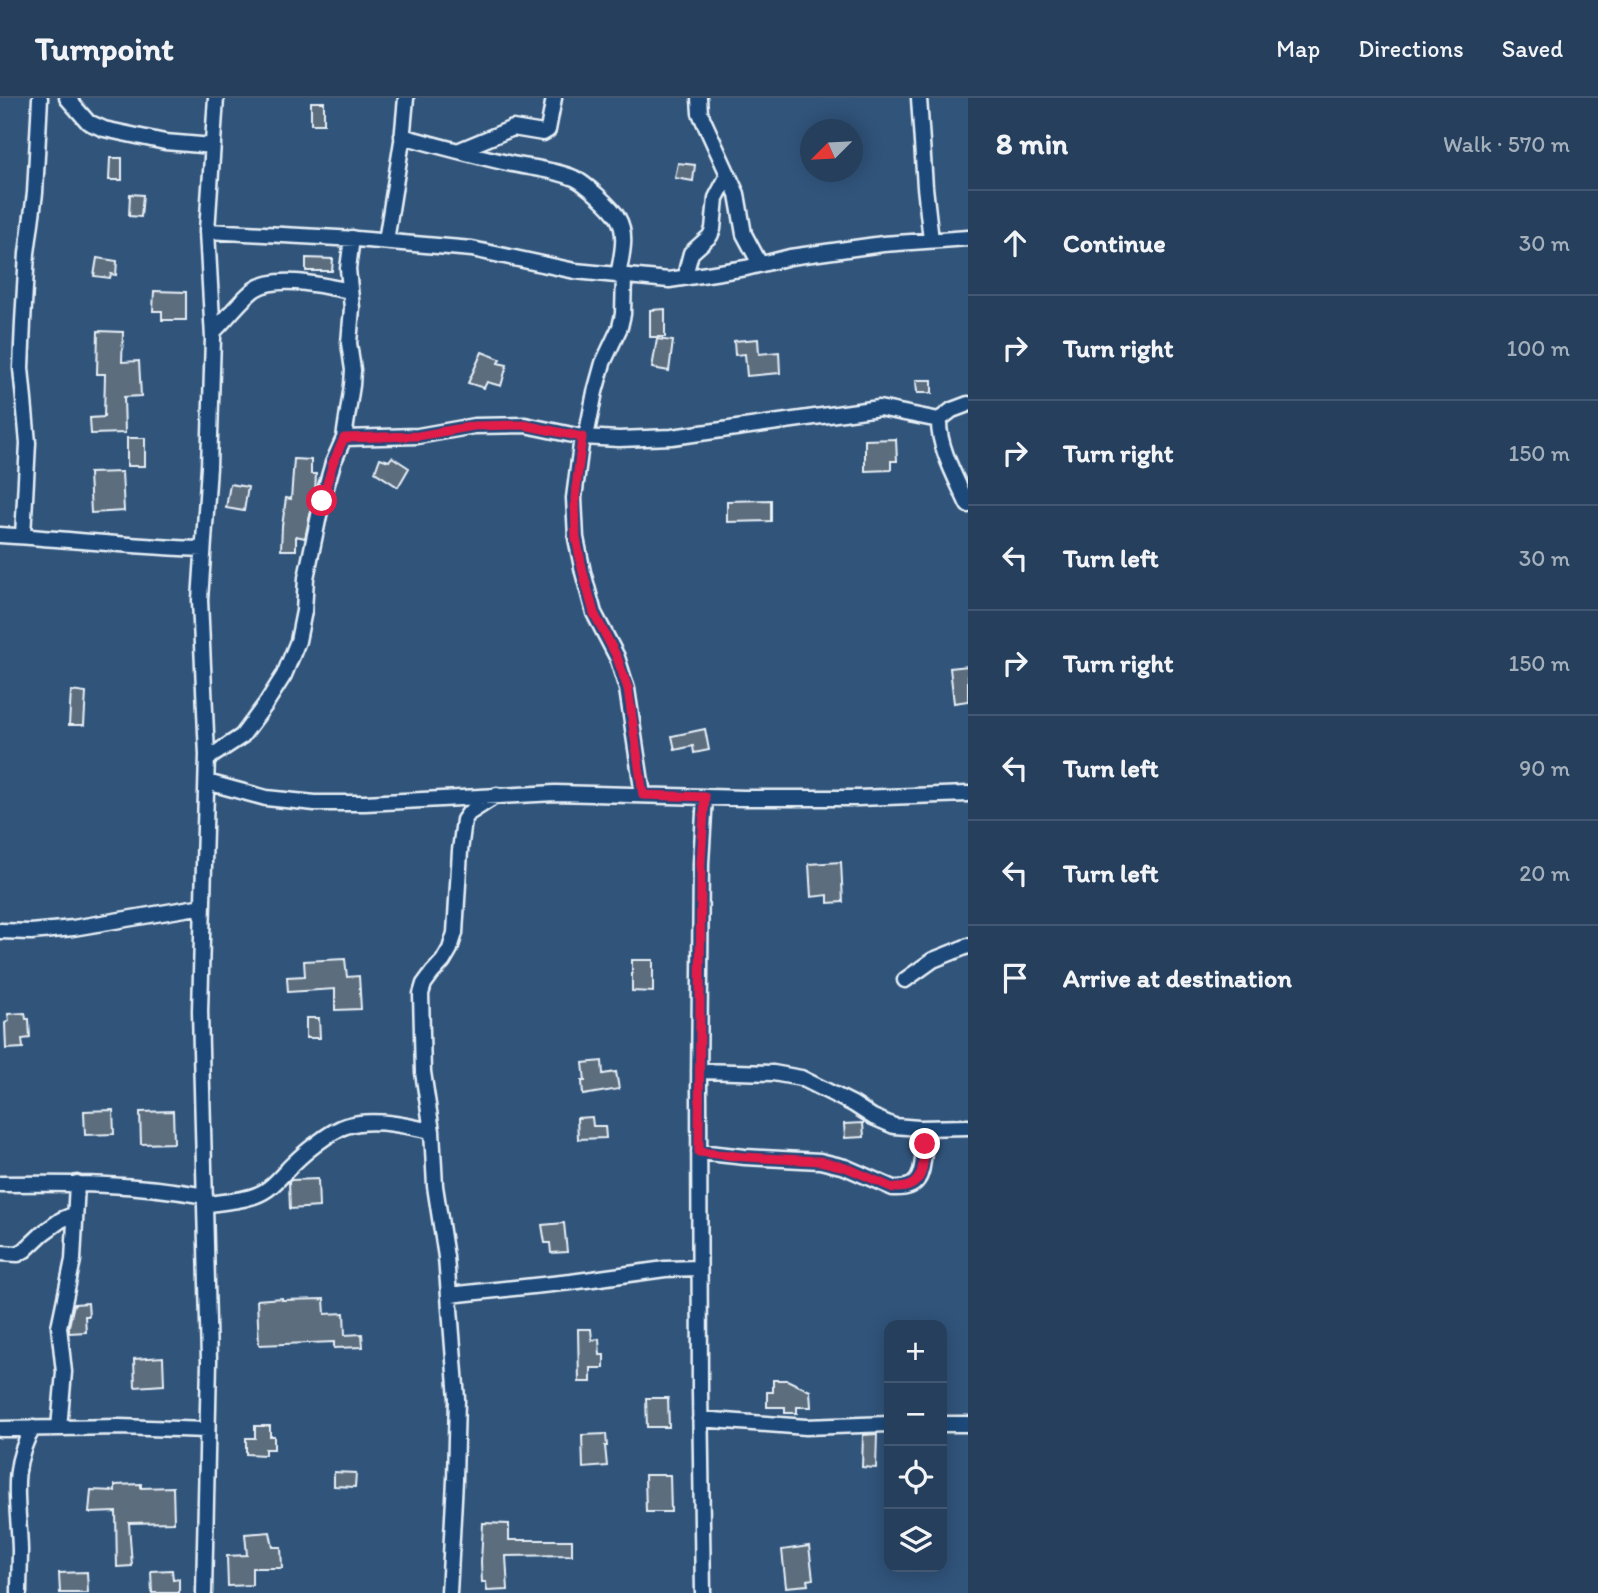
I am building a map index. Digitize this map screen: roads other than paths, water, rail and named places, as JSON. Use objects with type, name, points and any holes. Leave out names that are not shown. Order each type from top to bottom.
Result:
[{"type":"street","points":[[23,536],[28,443],[22,378],[22,333],[27,253],[35,193],[40,98]]},
{"type":"street","points":[[67,98],[88,122],[104,130],[165,142],[213,146]]},
{"type":"street","points":[[204,1593],[209,1361],[200,1012],[207,759],[200,600],[209,467],[213,332],[207,231],[216,98]]},
{"type":"street","points":[[386,241],[406,98]]},
{"type":"street","points":[[460,150],[513,128],[543,133],[548,130],[554,98]]},
{"type":"street","points":[[699,98],[701,113],[737,194],[744,234],[760,264]]},
{"type":"street","points":[[919,98],[931,240]]},
{"type":"street","points":[[402,136],[578,180],[617,217],[622,230],[623,314],[615,340],[603,363],[584,437],[575,498],[576,538],[594,613],[617,657],[628,689],[643,795]]},
{"type":"street","points":[[687,277],[691,253],[710,236],[713,229],[716,198],[728,175]]},
{"type":"street","points":[[207,231],[386,241],[472,249],[575,271],[669,280],[790,257],[883,244],[968,238]]},
{"type":"street","points":[[207,759],[242,736],[284,675],[298,641],[304,611],[306,578],[322,501],[333,463],[344,438],[352,386],[349,342],[352,309],[348,269],[352,239]]},
{"type":"street","points":[[213,332],[255,289],[268,283],[288,282],[350,291]]},
{"type":"street","points":[[344,438],[418,436],[474,426],[524,425],[584,437],[672,437],[879,408],[939,420],[952,410],[968,404]]},
{"type":"street","points":[[939,420],[942,443],[968,505]]},
{"type":"street","points":[[0,535],[203,549]]},
{"type":"street","points":[[207,782],[266,798],[315,803],[401,802],[555,793],[845,798],[968,794]]},
{"type":"street","points":[[449,1593],[457,1399],[446,1257],[435,1186],[432,1131],[423,1072],[421,994],[424,984],[450,949],[455,933],[464,820],[469,813],[497,795]]},
{"type":"street","points":[[703,1593],[699,1071],[701,863],[705,797]]},
{"type":"street","points":[[0,931],[31,932],[73,928],[203,906]]},
{"type":"street","points":[[905,980],[933,960],[968,946]]},
{"type":"street","points":[[699,1071],[773,1073],[801,1077],[894,1126],[968,1127]]},
{"type":"street","points":[[0,1184],[146,1187],[205,1200],[252,1197],[276,1183],[295,1162],[347,1125],[367,1122],[432,1131]]},
{"type":"street","points":[[699,1152],[820,1161],[845,1167],[893,1188],[902,1189],[916,1182],[922,1174],[925,1144],[930,1128]]},
{"type":"street","points":[[59,1428],[64,1372],[59,1327],[73,1260],[77,1184]]},
{"type":"street","points":[[0,1253],[18,1254],[61,1220],[75,1214]]},
{"type":"street","points":[[449,1295],[665,1269],[699,1268]]},
{"type":"street","points":[[700,1419],[806,1427],[884,1424]]},
{"type":"street","points":[[947,1424],[968,1424]]},
{"type":"street","points":[[0,1429],[119,1427],[207,1430]]},
{"type":"street","points":[[19,1593],[17,1468],[23,1443],[33,1428]]}]
